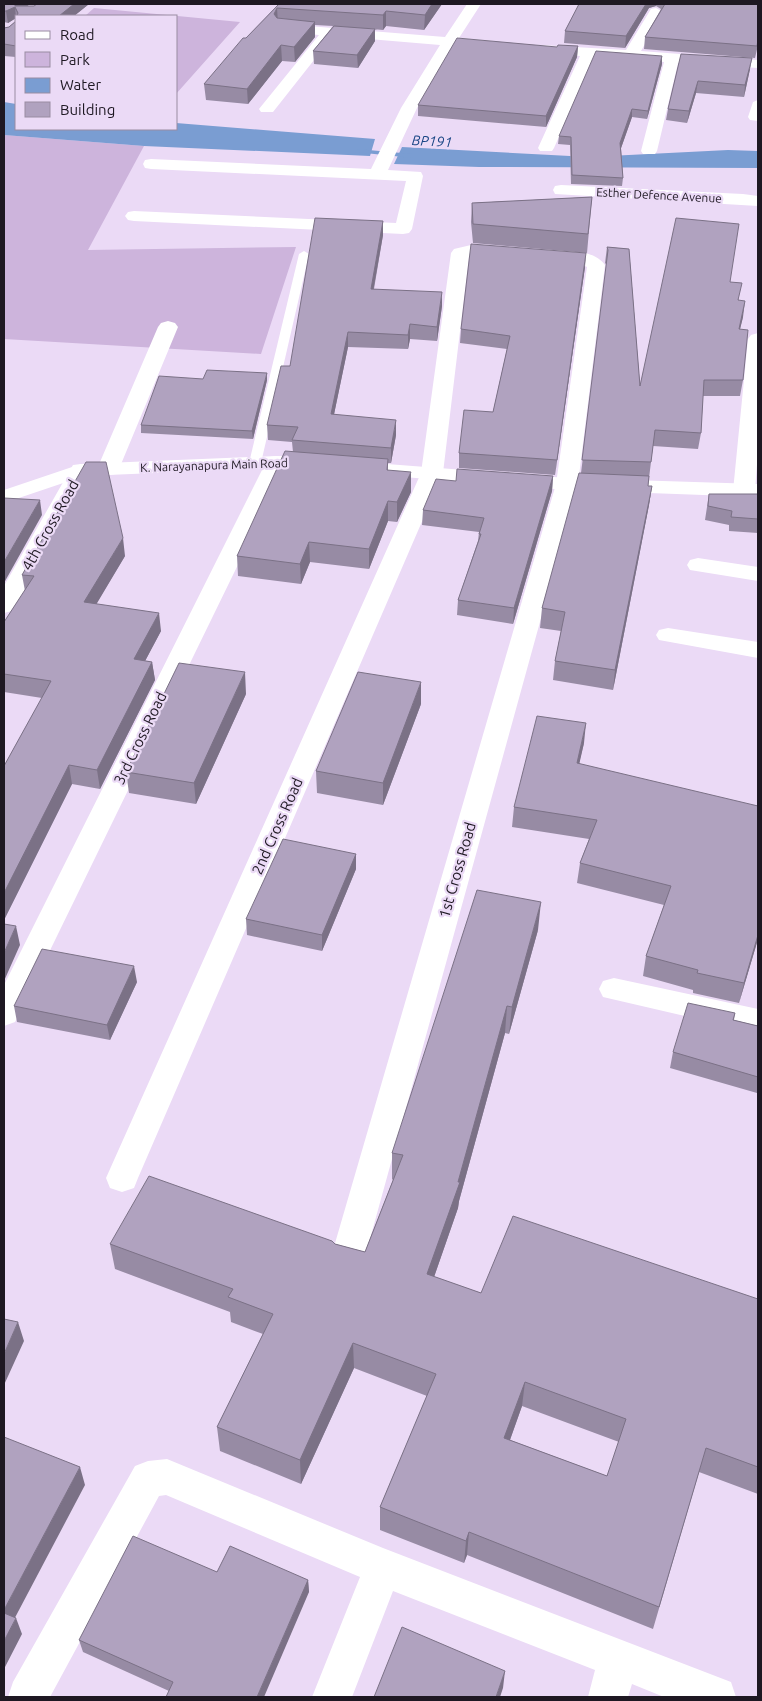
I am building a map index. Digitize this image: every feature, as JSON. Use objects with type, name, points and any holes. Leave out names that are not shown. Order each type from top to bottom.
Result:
[{"type":"street","points":[[380,169],[393,138],[449,42],[474,4]]},
{"type":"street","points":[[630,55],[656,12]]},
{"type":"street","points":[[283,28],[505,46]]},
{"type":"street","points":[[268,109],[329,32]]},
{"type":"street","points":[[524,48],[758,64]]},
{"type":"street","points":[[546,148],[590,52]]},
{"type":"street","points":[[649,151],[672,59]]},
{"type":"street","points":[[134,216],[403,229],[415,176],[380,169],[151,164]]},
{"type":"street","name":"Esther Defence Avenue","points":[[561,190],[743,199],[758,202]]},
{"type":"street","name":"2nd Cross Road","points":[[122,1178],[432,473],[457,260],[460,253],[471,250],[578,258],[590,260],[596,264],[567,484]]},
{"type":"street","points":[[108,469],[168,327]]},
{"type":"street","points":[[751,491],[758,340]]},
{"type":"street","name":"K. Narayanapura Main Road","points":[[4,497],[81,470],[266,462],[567,484],[751,491]]},
{"type":"street","name":"3rd Cross Road","points":[[4,1014],[266,462]]},
{"type":"street","name":"4th Cross Road","points":[[4,606],[81,470]]},
{"type":"street","name":"1st Cross Road","points":[[348,1257],[567,484]]},
{"type":"street","points":[[698,565],[758,574]]},
{"type":"street","points":[[668,635],[758,650]]},
{"type":"street","points":[[614,989],[758,1021]]},
{"type":"street","points":[[28,1697],[148,1480],[167,1477],[383,1567],[613,1679],[716,1697]]},
{"type":"street","points":[[332,1697],[383,1567]]},
{"type":"lane","points":[[266,462],[304,254]]},
{"type":"green space","points":[[94,8],[167,15],[86,15]]},
{"type":"green space","points":[[178,16],[240,22],[178,92]]},
{"type":"green space","points":[[4,135],[144,146],[88,250],[296,247],[261,354],[4,339]]},
{"type":"water","points":[[4,102],[15,104],[15,130],[178,130],[178,123],[375,139],[370,156],[144,146],[4,135]]},
{"type":"water","points":[[402,147],[589,157],[728,150],[758,151],[758,168],[479,167],[394,164]]},
{"type":"building","points":[[4,4],[34,6],[37,4],[74,4],[60,15],[17,15],[15,7],[4,11]]},
{"type":"building","points":[[279,4],[432,4],[425,15],[386,11],[383,15],[277,8],[274,14],[277,18],[315,22],[294,47],[281,45],[247,89],[204,84],[243,38],[246,38]]},
{"type":"building","points":[[579,4],[646,4],[626,36],[565,31]]},
{"type":"building","points":[[665,4],[758,4],[757,46],[645,37]]},
{"type":"building","points":[[15,22],[15,46],[4,44],[4,28],[9,27]]},
{"type":"building","points":[[334,26],[375,29],[357,55],[313,51]]},
{"type":"building","points":[[457,38],[557,47],[558,45],[578,46],[546,116],[418,105]]},
{"type":"building","points":[[596,51],[662,56],[648,111],[632,109],[620,143],[623,178],[572,175],[571,137],[559,136]]},
{"type":"building","points":[[681,54],[752,58],[745,85],[698,81],[689,111],[668,109]]},
{"type":"building","points":[[592,197],[588,234],[473,224],[472,203]]},
{"type":"building","points":[[315,218],[383,221],[371,289],[442,292],[437,327],[410,324],[408,335],[348,332],[331,414],[396,420],[391,448],[292,440],[298,427],[267,425],[281,366],[290,366]]},
{"type":"building","points":[[676,218],[739,224],[730,282],[742,283],[738,300],[745,301],[739,329],[748,330],[743,380],[704,380],[701,433],[655,430],[651,462],[582,460],[607,247],[629,249],[640,386]]},
{"type":"building","points":[[471,244],[586,253],[557,460],[459,453],[464,410],[493,412],[510,336],[461,329]]},
{"type":"building","points":[[207,370],[267,373],[252,431],[141,425],[159,376],[203,379]]},
{"type":"building","points":[[285,451],[388,459],[387,470],[411,472],[397,502],[388,501],[369,549],[309,542],[300,564],[237,556]]},
{"type":"building","points":[[86,462],[106,462],[123,538],[84,602],[159,613],[134,659],[152,662],[97,770],[69,765],[4,893],[4,766],[51,681],[4,674],[4,622],[34,576],[22,575]]},
{"type":"building","points":[[457,469],[553,476],[514,608],[458,600],[481,534],[479,534],[484,518],[423,510],[436,479],[456,481]]},
{"type":"building","points":[[579,473],[649,476],[648,486],[652,486],[615,670],[555,661],[565,612],[542,608]]},
{"type":"building","points":[[709,494],[758,494],[758,519],[731,517],[732,511],[708,506]]},
{"type":"building","points":[[4,498],[40,500],[4,562]]},
{"type":"building","points":[[179,663],[245,672],[194,783],[126,772]]},
{"type":"building","points":[[358,672],[421,682],[383,783],[316,771]]},
{"type":"building","points":[[537,716],[586,723],[577,763],[758,806],[758,935],[744,983],[697,973],[698,970],[646,956],[671,886],[580,863],[597,820],[514,807]]},
{"type":"building","points":[[283,839],[356,854],[322,935],[246,919]]},
{"type":"building","points":[[477,890],[541,902],[512,1007],[507,1006],[458,1182],[460,1182],[427,1274],[481,1293],[513,1216],[758,1299],[758,1467],[706,1448],[659,1607],[469,1532],[466,1541],[380,1507],[436,1374],[353,1343],[300,1460],[217,1427],[273,1314],[228,1297],[233,1289],[110,1244],[149,1176],[332,1241],[335,1244],[365,1252],[403,1155],[392,1153]],"holes":[[[525,1382],[626,1419],[607,1476],[504,1438]]]},
{"type":"building","points":[[4,924],[16,926],[4,953]]},
{"type":"building","points":[[42,949],[134,966],[107,1025],[14,1006]]},
{"type":"building","points":[[688,1003],[735,1013],[733,1020],[758,1026],[758,1077],[673,1052]]},
{"type":"building","points":[[4,1319],[18,1322],[4,1354]]},
{"type":"building","points":[[4,1437],[80,1467],[4,1610]]},
{"type":"building","points":[[133,1536],[217,1572],[230,1546],[308,1580],[257,1697],[166,1697],[173,1682],[79,1640]]},
{"type":"building","points":[[4,1613],[16,1618],[4,1641]]},
{"type":"building","points":[[402,1627],[505,1671],[496,1697],[374,1697]]},
{"type":"waterway","name":"BP191","points":[[357,151],[413,156]]}]
